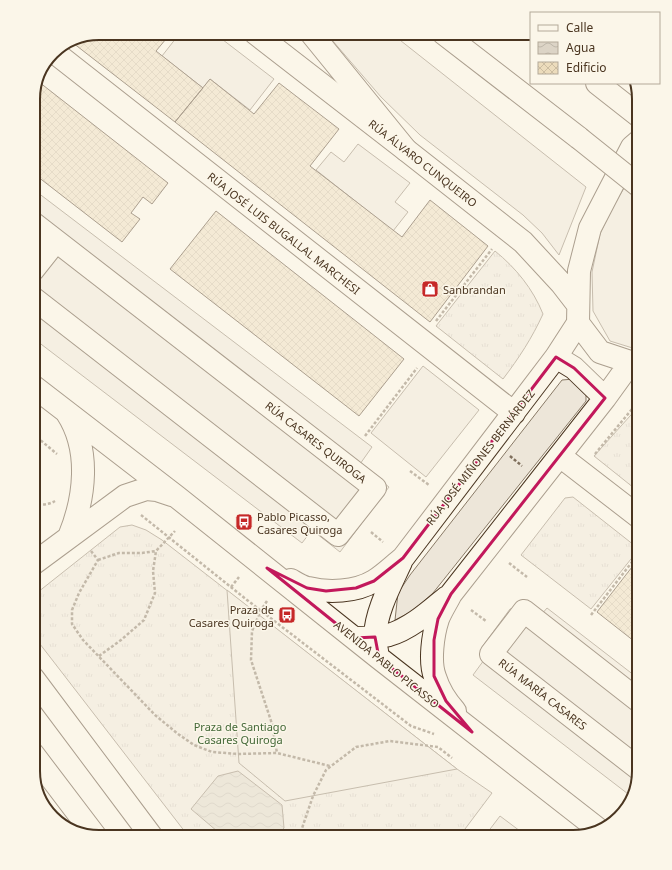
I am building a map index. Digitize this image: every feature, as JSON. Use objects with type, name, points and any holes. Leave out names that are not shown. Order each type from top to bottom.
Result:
[{"type":"main road","name":"RÚA ÁLVARO CUNQUEIRO","points":[[264,40],[523,242],[561,283],[600,352],[632,363]]},
{"type":"main road","points":[[317,40],[406,150]]},
{"type":"main road","points":[[452,40],[632,180]]},
{"type":"main road","name":"RÚA JOSÉ LUIS BUGALLAL MARCHESI","points":[[59,56],[514,413]]},
{"type":"main road","points":[[605,89],[632,110]]},
{"type":"main road","points":[[578,314],[580,271],[590,228],[632,147]]},
{"type":"main road","name":"RÚA CASARES QUIROGA","points":[[40,228],[374,488],[338,535],[40,303]]},
{"type":"main road","points":[[40,261],[56,241]]},
{"type":"main road","name":"RÚA JOSÉ MIÑONES BERNÁRDEZ","points":[[379,658],[364,638],[376,625],[387,594],[403,558],[556,357],[578,314]]},
{"type":"main road","points":[[556,357],[574,368],[605,398]]},
{"type":"main road","points":[[461,732],[434,676],[432,660],[438,619],[451,594],[605,398],[632,367]]},
{"type":"main road","name":"AVENIDA PABLO PICASSO","points":[[40,391],[267,568],[364,638]]},
{"type":"main road","points":[[66,411],[75,425],[79,438],[83,469],[78,541]]},
{"type":"main road","points":[[560,456],[632,512]]},
{"type":"main road","name":"AVENIDA PABLO PICASSO","points":[[136,465],[141,473],[146,489],[166,492],[177,497]]},
{"type":"main road","points":[[40,560],[78,541],[125,496],[146,489]]},
{"type":"main road","name":"RÚA JOSÉ MIÑONES BERNÁRDEZ","points":[[267,568],[307,588],[326,591],[339,591],[356,588],[374,581],[403,558]]},
{"type":"main road","points":[[364,638],[390,634],[407,626],[451,594]]},
{"type":"main road","name":"RÚA MARÍA CASARES","points":[[632,696],[524,611],[491,654],[632,765]]},
{"type":"main road","name":"AVENIDA PABLO PICASSO","points":[[379,658],[461,732],[593,826]]},
{"type":"main road","points":[[40,687],[147,830]]},
{"type":"main road","points":[[40,763],[90,829]]},
{"type":"path","points":[[432,326],[494,245]]},
{"type":"path","points":[[365,436],[418,368]]},
{"type":"path","points":[[40,440],[58,454]]},
{"type":"path","points":[[492,441],[540,480]]},
{"type":"path","points":[[410,471],[429,485]]},
{"type":"path","points":[[40,505],[50,504],[57,500]]},
{"type":"path","points":[[140,514],[411,726],[461,732]]},
{"type":"path","points":[[366,528],[383,542]]},
{"type":"path","points":[[98,656],[121,640],[144,620],[155,593],[153,570],[156,551],[175,531]]},
{"type":"path","points":[[78,541],[98,560]]},
{"type":"path","points":[[156,551],[119,553],[98,560],[79,593],[72,610],[72,624],[83,640],[155,714],[178,734],[194,745],[212,752],[238,754],[277,753],[330,766]]},
{"type":"path","points":[[591,615],[632,562]]},
{"type":"path","points":[[509,563],[527,577]]},
{"type":"path","points":[[267,601],[261,610],[252,631],[251,660],[272,724],[277,753]]},
{"type":"path","points":[[471,610],[490,624]]},
{"type":"path","points":[[300,830],[312,796],[326,770],[356,747],[390,740],[438,747],[452,758]]},
{"type":"highlighted area","points":[[556,357],[574,368],[605,398],[451,594],[438,619],[434,640],[434,676],[446,701],[472,732],[379,658],[375,637],[354,638],[267,568],[307,588],[326,591],[356,588],[374,581],[403,558]]},
{"type":"green space","points":[[175,40],[223,40],[274,79],[250,110],[210,79],[203,88],[162,56]]},
{"type":"green space","points":[[332,40],[400,40],[586,187],[559,255],[542,233],[523,215],[420,135],[381,97]]},
{"type":"green space","points":[[358,144],[410,183],[395,202],[408,212],[393,231],[316,170],[331,152],[344,162]]},
{"type":"green space","points":[[632,175],[632,348],[610,341],[593,311],[592,272],[600,234],[613,206]]},
{"type":"green space","points":[[495,251],[517,272],[534,296],[543,314],[525,348],[503,379],[436,326]]},
{"type":"green space","points":[[423,366],[479,410],[426,477],[371,433]]},
{"type":"green space","points":[[574,379],[586,389],[586,401],[433,593],[413,611],[395,620],[398,593],[410,575],[562,380]]},
{"type":"green space","points":[[632,414],[632,486],[594,456]]},
{"type":"green space","points":[[573,497],[632,543],[632,558],[591,609],[521,555],[565,498]]},
{"type":"green space","name":"Praza de Santiago Casares Quiroga","points":[[132,525],[146,530],[162,540],[457,769],[492,793],[464,830],[184,830],[40,644],[40,590],[120,527]]},
{"type":"green space","points":[[500,816],[519,830],[489,830]]},
{"type":"shaded area","points":[[40,194],[372,447],[360,464],[389,487],[340,552],[312,530],[302,543],[40,343]]},
{"type":"shaded area","points":[[227,590],[457,769],[285,801],[239,763]]},
{"type":"shaded area","points":[[527,604],[541,615],[547,608],[632,674],[632,771],[627,793],[473,675],[484,660],[482,647],[510,609]]},
{"type":"water","points":[[238,771],[282,805],[284,828],[282,830],[216,830],[191,809],[218,776]]},
{"type":"building","points":[[99,40],[165,40],[156,51],[203,88],[175,122],[76,45],[88,41]]},
{"type":"building","points":[[210,79],[254,114],[279,83],[339,129],[310,166],[402,237],[430,200],[488,246],[430,322],[175,122]]},
{"type":"building","points":[[42,84],[168,183],[152,204],[143,197],[131,213],[140,219],[122,242],[40,178],[40,95]]},
{"type":"building","points":[[216,211],[404,359],[359,416],[170,269]]},
{"type":"building","points":[[632,567],[632,640],[597,612]]},
{"type":"place","name":"Sanbrandan","points":[[430,289]]},
{"type":"place","name":"Pablo Picasso, Casares Quiroga","points":[[244,522]]},
{"type":"place","name":"Praza de Casares Quiroga","points":[[287,615]]}]
